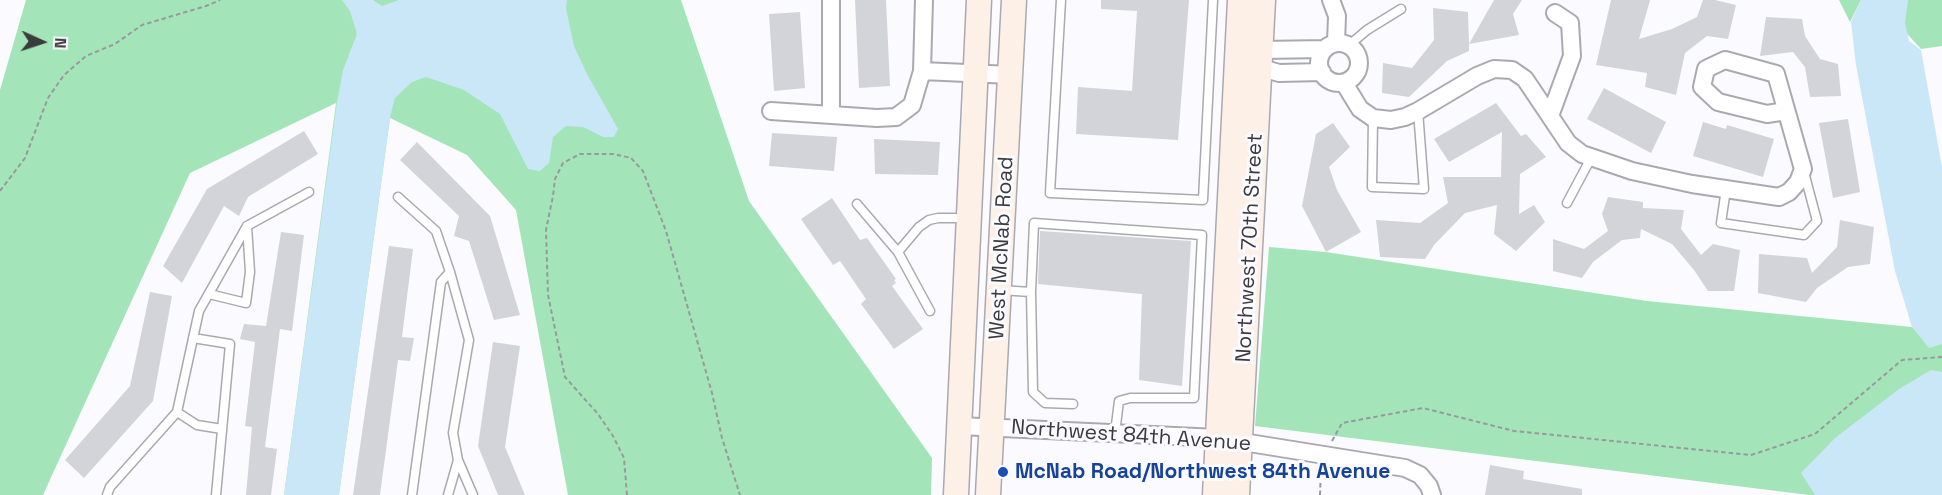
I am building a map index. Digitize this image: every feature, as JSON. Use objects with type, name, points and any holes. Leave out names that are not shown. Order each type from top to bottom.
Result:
[{"type":"main road","name":"West McNab Road","points":[[956,495],[979,0]]},
{"type":"main road","name":"West McNab Road","points":[[988,495],[1014,0]]},
{"type":"main road","name":"Northwest 70th Street","points":[[1215,495],[1228,440],[1240,208],[1236,60],[1239,0]]},
{"type":"main road","name":"Northwest 70th Street","points":[[1240,208],[1260,59],[1263,0]]},
{"type":"main road","name":"Northwest 70th Street","points":[[1228,440],[1236,495]]},
{"type":"street","points":[[831,0],[831,115]]},
{"type":"street","points":[[771,111],[896,117],[912,105],[922,71],[924,0]]},
{"type":"street","points":[[1331,0],[1337,16],[1337,46]]},
{"type":"street","points":[[1550,116],[1572,56],[1570,23],[1555,13]]},
{"type":"street","points":[[1236,60],[1260,59],[1337,46],[1357,55],[1358,69],[1355,75],[1344,82],[1331,81],[1322,72],[1320,60],[1337,46]]},
{"type":"street","points":[[1260,59],[1279,73],[1322,72]]},
{"type":"street","points":[[1344,82],[1360,109],[1373,118],[1391,120],[1418,111],[1477,76],[1494,69],[1512,70],[1525,79],[1568,143],[1591,158],[1632,171],[1692,184],[1779,197],[1794,187],[1803,169],[1776,74],[1725,60],[1706,69],[1702,87],[1718,102],[1767,114],[1786,111]]},
{"type":"street","points":[[922,71],[1011,75]]},
{"type":"street","name":"Northwest 84th Avenue","points":[[959,426],[1228,440],[1405,468],[1420,475],[1429,486],[1432,495]]},
{"type":"lane","points":[[1061,0],[1050,193],[1203,200],[1213,0]]},
{"type":"lane","points":[[1337,46],[1401,9]]},
{"type":"lane","points":[[1373,118],[1372,187],[1424,189],[1418,111]]},
{"type":"lane","points":[[1567,203],[1591,158]]},
{"type":"lane","points":[[1726,189],[1721,223],[1804,235],[1817,221],[1803,169]]},
{"type":"lane","points":[[107,495],[110,487],[177,412],[199,311],[247,226],[309,192]]},
{"type":"lane","points":[[398,197],[436,231],[470,340],[453,433],[458,460],[473,495]]},
{"type":"lane","points":[[857,204],[898,252],[930,311]]},
{"type":"lane","points":[[898,252],[929,220],[970,218]]},
{"type":"lane","points":[[1073,404],[1045,403],[1033,392],[1031,292],[1034,223],[1202,235],[1194,398],[1119,400],[1115,433]]},
{"type":"lane","points":[[209,294],[246,303],[250,272],[247,226]]},
{"type":"lane","points":[[412,495],[441,282],[450,272]]},
{"type":"lane","points":[[1000,290],[1031,292]]},
{"type":"lane","points":[[193,338],[230,344],[216,495]]},
{"type":"lane","points":[[177,412],[197,425],[222,429]]},
{"type":"lane","points":[[448,495],[458,460]]},
{"type":"path","points":[[0,191],[25,158],[48,98],[64,75],[86,56],[115,44],[142,25],[220,0]]},
{"type":"path","points":[[627,495],[624,458],[613,436],[598,414],[565,377],[548,295],[546,230],[554,196],[555,179],[563,163],[580,154],[614,154],[631,158],[643,171],[666,231],[712,393],[722,438],[740,495]]},
{"type":"path","points":[[1320,495],[1320,473],[1324,455],[1342,423],[1423,408],[1514,431],[1751,455],[1815,434],[1902,360],[1942,357]]},
{"type":"green space","points":[[26,0],[681,0],[749,201],[932,458],[931,495],[568,495],[516,210],[467,155],[390,118],[339,495],[284,495],[336,103],[190,173],[43,495],[0,495],[0,90]]},
{"type":"green space","points":[[1839,0],[1861,0],[1850,22]]},
{"type":"green space","points":[[1876,0],[1942,0],[1942,46],[1921,49]]},
{"type":"green space","points":[[1269,247],[1326,252],[1647,301],[1942,330],[1942,495],[1809,495],[1255,426]]},
{"type":"water","points":[[342,0],[373,0],[382,6],[399,0],[567,0],[566,8],[574,46],[618,129],[614,137],[603,137],[583,127],[566,126],[553,137],[549,163],[540,171],[528,169],[500,114],[464,90],[426,77],[412,82],[395,98],[390,117],[339,495],[284,495],[337,102],[343,70],[357,34],[350,11]]},
{"type":"water","points":[[1861,0],[1908,0],[1905,23],[1909,41],[1921,50],[1942,167],[1942,344],[1929,348],[1912,327],[1895,271],[1856,65],[1851,22]]},
{"type":"water","points":[[1931,370],[1942,372],[1942,495],[1815,495],[1801,473],[1835,438],[1899,389]]},
{"type":"building","points":[[855,0],[886,0],[890,86],[859,88]]},
{"type":"building","points":[[1101,0],[1189,0],[1178,140],[1076,134],[1078,87],[1132,91],[1137,11],[1101,9]]},
{"type":"building","points":[[1494,0],[1522,0],[1513,14],[1519,35],[1469,44]]},
{"type":"building","points":[[1611,0],[1650,0],[1639,39],[1672,29],[1697,17],[1703,0],[1736,5],[1728,39],[1707,36],[1685,53],[1676,95],[1645,87],[1647,73],[1596,65]]},
{"type":"building","points":[[1433,8],[1468,12],[1469,51],[1447,61],[1409,97],[1382,93],[1383,63],[1412,68],[1434,40]]},
{"type":"building","points":[[800,12],[805,88],[774,91],[769,14]]},
{"type":"building","points":[[1766,17],[1802,19],[1805,36],[1820,59],[1838,64],[1841,96],[1810,97],[1805,67],[1793,52],[1760,56]]},
{"type":"building","points":[[1604,88],[1666,122],[1651,153],[1587,119]]},
{"type":"building","points":[[1496,103],[1521,136],[1526,134],[1546,157],[1520,174],[1519,214],[1534,205],[1545,222],[1516,251],[1494,234],[1497,205],[1465,213],[1434,245],[1425,259],[1380,257],[1376,220],[1420,223],[1448,203],[1443,177],[1501,177],[1502,132],[1449,162],[1434,139]]},
{"type":"building","points":[[1848,119],[1860,192],[1833,198],[1819,123]]},
{"type":"building","points":[[1703,122],[1726,129],[1727,125],[1774,139],[1763,177],[1693,156]]},
{"type":"building","points":[[1333,123],[1350,147],[1329,167],[1337,190],[1361,232],[1326,252],[1302,206],[1316,134]]},
{"type":"building","points":[[304,131],[318,154],[248,197],[239,216],[224,206],[182,283],[163,266],[207,189]]},
{"type":"building","points":[[772,133],[837,137],[834,171],[769,166]]},
{"type":"building","points":[[874,139],[940,142],[938,175],[875,174]]},
{"type":"building","points":[[417,142],[490,216],[520,315],[494,320],[469,241],[454,236],[459,216],[400,160]]},
{"type":"building","points":[[1608,197],[1643,202],[1643,208],[1684,210],[1681,229],[1701,255],[1713,244],[1740,250],[1734,291],[1708,291],[1672,244],[1641,229],[1640,238],[1622,240],[1593,262],[1582,278],[1553,271],[1553,239],[1584,249],[1608,231],[1602,214]]},
{"type":"building","points":[[832,198],[860,240],[867,238],[896,279],[894,280],[896,283],[892,286],[923,329],[894,349],[861,304],[866,299],[840,261],[833,265],[801,219]]},
{"type":"building","points":[[1840,220],[1874,227],[1870,264],[1848,267],[1817,288],[1806,302],[1758,293],[1759,254],[1807,258],[1812,273],[1837,247]]},
{"type":"building","points":[[1040,231],[1191,241],[1182,386],[1139,380],[1142,294],[1038,284]]},
{"type":"building","points":[[281,232],[304,235],[292,331],[280,329],[265,447],[277,449],[271,495],[246,495],[252,427],[245,426],[255,342],[240,339],[244,324],[266,326]]},
{"type":"building","points":[[389,246],[413,249],[402,337],[414,338],[410,361],[398,360],[380,495],[353,495]]},
{"type":"building","points":[[150,292],[172,296],[153,401],[84,478],[65,460],[130,386]]},
{"type":"building","points":[[493,342],[520,346],[505,447],[525,495],[498,495],[478,446]]},
{"type":"building","points":[[1490,465],[1524,471],[1523,479],[1582,489],[1582,495],[1485,495]]},
{"type":"place","name":"McNab Road/Northwest 84th Avenue","points":[[1003,472]]}]
